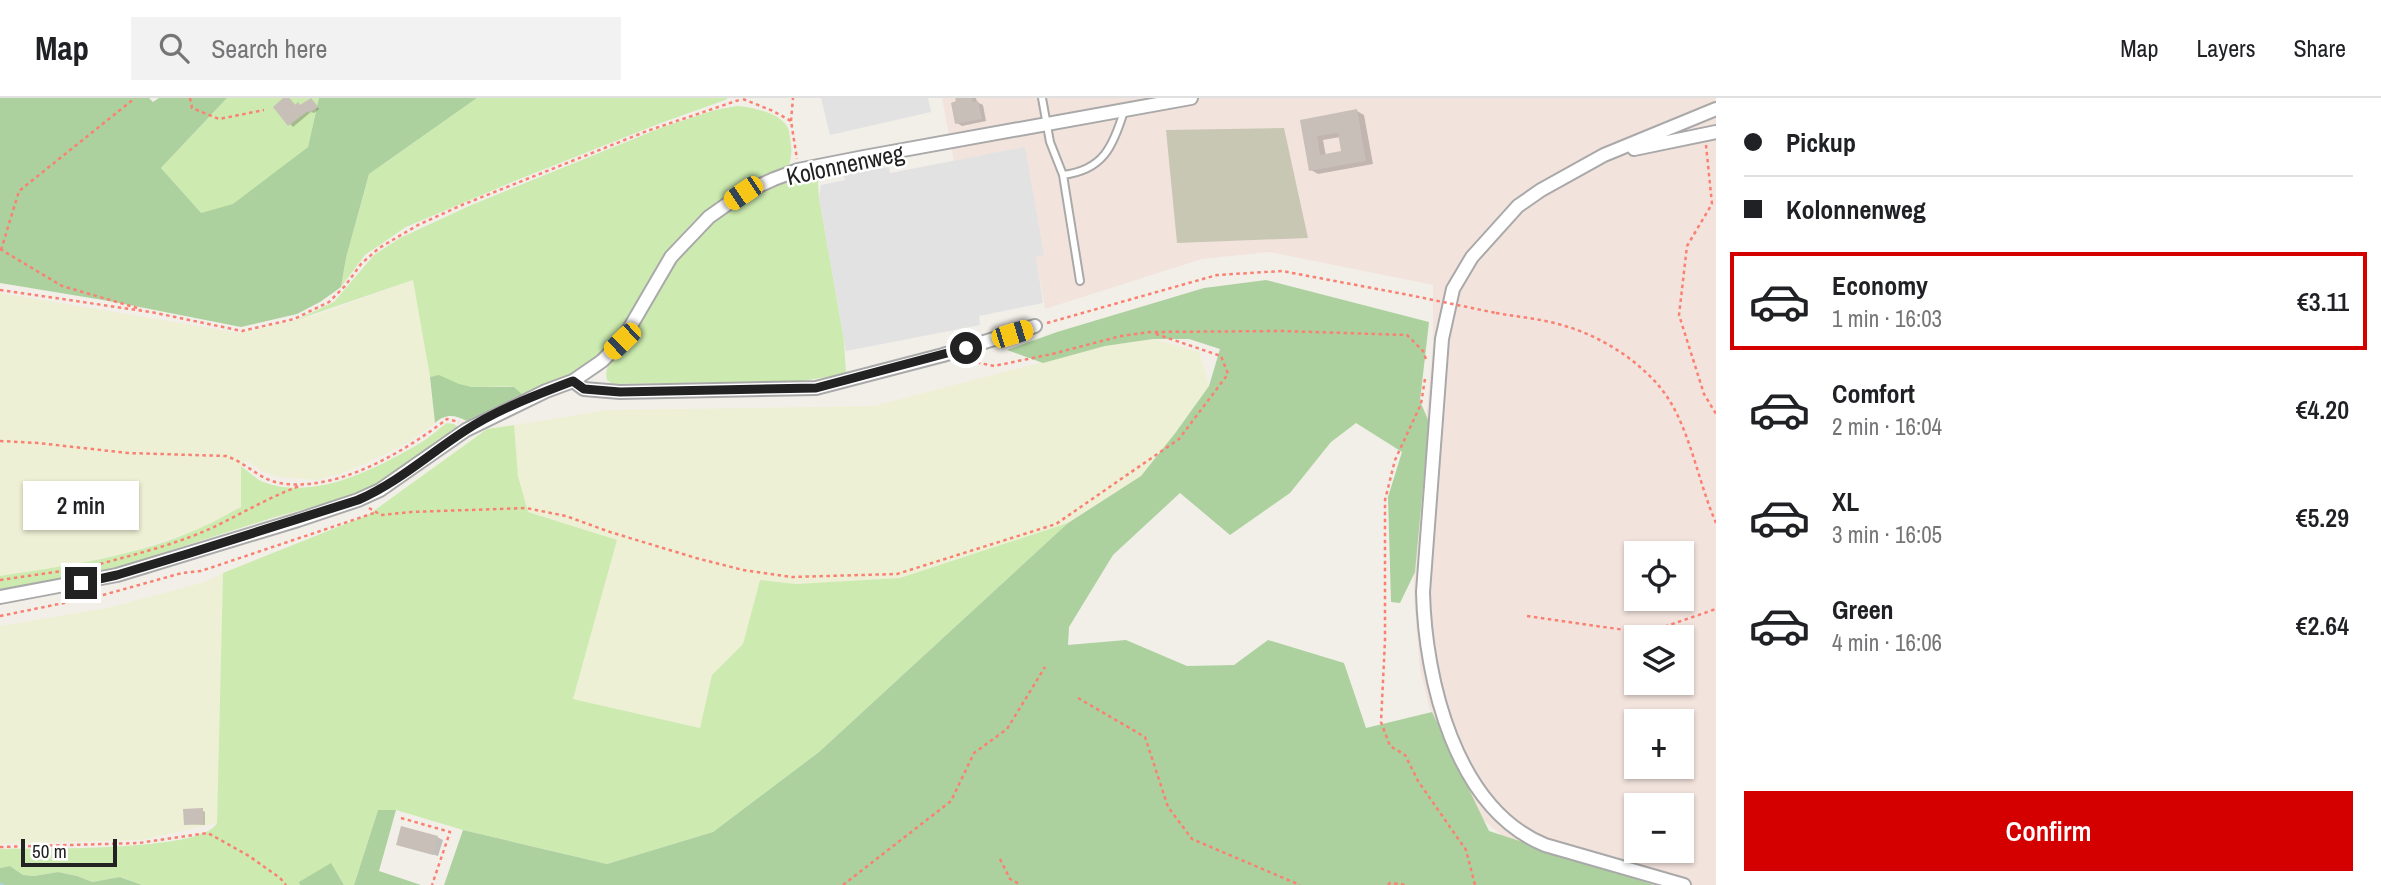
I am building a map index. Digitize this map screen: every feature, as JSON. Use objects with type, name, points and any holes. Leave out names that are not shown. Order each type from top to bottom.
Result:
[{"type":"street","name":"Kolonnenweg","points":[[0,597],[117,575],[358,500],[380,490],[466,430],[546,391],[573,381],[602,361],[622,341],[671,257],[709,216],[743,193],[798,170],[1191,98]]},
{"type":"street","points":[[1684,885],[1545,845],[1530,839],[1493,809],[1465,768],[1438,700],[1424,632],[1423,592],[1442,340],[1453,289],[1472,257],[1518,206],[1541,190],[1604,155],[1716,109]]},
{"type":"street","points":[[1604,155],[1711,133]]},
{"type":"street","points":[[573,381],[584,389],[620,392],[816,388],[943,355],[1035,326]]},
{"type":"lane","points":[[1042,98],[1050,142],[1063,175],[1080,281]]},
{"type":"lane","points":[[1063,175],[1082,173],[1097,164],[1118,131],[1124,110]]},
{"type":"path","points":[[135,98],[19,191],[1,249],[62,286],[151,312]]},
{"type":"path","points":[[190,98],[191,108],[219,119],[264,110]]},
{"type":"path","points":[[0,290],[151,312],[242,331],[294,319],[329,302],[361,264],[379,248],[418,225],[647,131],[741,98],[791,121]]},
{"type":"path","points":[[793,98],[791,121],[798,170]]},
{"type":"path","points":[[1711,133],[1712,204],[1687,246],[1679,315],[1704,394],[1716,414]]},
{"type":"path","points":[[1712,204],[1716,202]]},
{"type":"path","points":[[1035,326],[1217,275],[1282,271],[1565,326],[1599,340],[1638,364],[1670,402],[1686,437],[1716,523]]},
{"type":"path","points":[[968,360],[994,366],[1149,332],[1282,331],[1407,335],[1423,351],[1428,366]]},
{"type":"path","points":[[358,500],[381,515],[526,508],[566,516],[671,551],[743,570],[792,577],[897,574],[1056,524],[1179,439],[1228,374],[1221,356],[1149,332]]},
{"type":"path","points":[[1425,379],[1420,404],[1395,460],[1385,500],[1385,640],[1381,722],[1390,746],[1405,755],[1418,781],[1466,850],[1475,885]]},
{"type":"path","points":[[0,441],[128,453],[226,456],[278,483],[314,484],[387,457],[426,435],[447,419],[457,421],[466,430]]},
{"type":"path","points":[[100,564],[179,541],[304,484]]},
{"type":"path","points":[[0,616],[103,595],[181,573],[201,571],[376,512]]},
{"type":"path","points":[[0,580],[76,569]]},
{"type":"path","points":[[1527,616],[1646,633],[1716,609]]},
{"type":"path","points":[[843,885],[951,801],[974,753],[1007,729],[1045,667]]},
{"type":"path","points":[[1078,698],[1145,737],[1168,807],[1192,838],[1300,885]]},
{"type":"path","points":[[401,818],[450,832],[432,885]]},
{"type":"path","points":[[0,847],[139,843],[208,833],[249,856],[280,878],[285,885]]},
{"type":"path","points":[[1000,859],[1010,878],[1021,885]]},
{"type":"path","points":[[1388,885],[1408,885]]},
{"type":"shaded area","points":[[821,98],[928,98],[931,112],[830,135]]},
{"type":"shaded area","points":[[942,98],[1716,98],[1716,885],[1644,885],[1514,845],[1477,815],[1449,763],[1429,706],[1420,670],[1414,598],[1414,553],[1433,342],[1433,285],[1269,252],[1202,259],[1045,309],[1036,257],[1043,255],[1025,147],[954,161]]},
{"type":"shaded area","points":[[1284,128],[1308,238],[1177,243],[1166,130]]},
{"type":"shaded area","points":[[1025,147],[1044,255],[1036,257],[1043,303],[979,316],[980,325],[846,351],[819,197],[821,185],[845,180],[844,175],[889,167],[890,173]]},
{"type":"shaded area","points":[[413,280],[435,423],[411,441],[349,471],[318,480],[280,477],[263,472],[247,461],[241,466],[241,507],[197,530],[133,551],[72,565],[0,576],[0,293],[240,333],[319,314]]},
{"type":"shaded area","points":[[1153,339],[1199,352],[1209,386],[1141,476],[1068,523],[900,578],[796,584],[760,580],[743,644],[712,675],[701,728],[573,699],[617,540],[528,512],[518,476],[514,425],[606,410],[873,406],[1105,346]]},
{"type":"shaded area","points":[[223,573],[217,823],[142,840],[0,844],[0,626],[111,607],[205,582]]},
{"type":"green space","points":[[0,98],[149,98],[153,102],[159,98],[227,98],[161,168],[201,213],[233,204],[308,147],[319,98],[477,98],[369,174],[346,258],[341,287],[297,314],[241,327],[0,283]]},
{"type":"green space","points":[[227,98],[319,98],[308,147],[233,205],[201,214],[161,168]]},
{"type":"green space","points":[[477,98],[728,99],[517,180],[406,227],[365,255],[341,287],[346,258],[369,174]]},
{"type":"green space","points":[[737,106],[765,112],[784,123],[789,130],[791,148],[788,168],[736,190],[691,224],[658,265],[624,324],[609,344],[590,362],[565,377],[522,394],[514,387],[471,387],[440,377],[430,377],[413,280],[296,320],[334,302],[374,255],[400,238],[469,206],[663,127],[715,110]]},
{"type":"green space","points":[[814,175],[820,177],[819,197],[844,340],[846,374],[802,381],[612,384],[607,380],[606,374],[611,362],[632,336],[666,276],[692,241],[739,204],[775,187]]},
{"type":"green space","points":[[1266,280],[1429,322],[1420,401],[1429,422],[1415,572],[1400,603],[1391,602],[1388,497],[1402,452],[1356,423],[1331,442],[1290,493],[1230,535],[1180,493],[1113,555],[1069,627],[1068,645],[1126,640],[1187,666],[1234,665],[1268,640],[1344,663],[1366,728],[1432,712],[1489,831],[1654,885],[444,885],[463,830],[607,864],[713,832],[819,752],[1068,523],[1141,476],[1209,386],[1220,349],[1189,339],[1153,339],[1105,346],[1043,363],[1007,350],[1057,332],[1204,288]]},
{"type":"green space","points":[[439,375],[472,387],[514,387],[522,394],[467,421],[451,416],[435,423],[430,377]]},
{"type":"green space","points":[[447,423],[459,428],[380,485],[93,575],[0,590],[0,576],[126,553],[204,527],[241,507],[241,466],[260,481],[282,487],[323,485],[382,464],[421,443]]},
{"type":"green space","points":[[514,425],[518,476],[528,512],[617,540],[573,699],[700,728],[712,675],[743,644],[760,580],[796,584],[900,578],[1068,523],[819,752],[713,832],[607,864],[463,830],[396,810],[378,810],[354,885],[344,885],[331,864],[300,882],[300,885],[142,885],[121,877],[91,882],[58,872],[34,876],[23,875],[10,866],[0,868],[0,849],[151,844],[205,832],[217,823],[223,573],[368,515],[487,429]]},
{"type":"green space","points":[[378,810],[396,810],[379,871],[421,885],[354,885]]},
{"type":"green space","points":[[331,863],[344,885],[300,885],[299,882]]},
{"type":"green space","points":[[10,866],[23,875],[58,872],[92,882],[120,877],[142,885],[0,885],[0,868]]},
{"type":"building","points":[[283,98],[289,98],[295,105],[298,102],[300,105],[311,98],[318,107],[288,126],[273,107]]},
{"type":"building","points":[[955,98],[972,98],[973,102],[978,101],[982,119],[955,124],[951,103],[956,101]]},
{"type":"building","points":[[1357,109],[1366,161],[1309,171],[1300,120]],"holes":[[[1338,133],[1341,151],[1320,155],[1317,136]]]},
{"type":"building","points":[[203,808],[203,824],[184,825],[183,809]]},
{"type":"building","points":[[401,826],[438,836],[433,855],[396,845]]},
{"type":"route","points":[[81,583],[117,575],[358,500],[397,480],[466,430],[546,391],[573,381],[584,389],[620,392],[816,388],[966,348]]}]
